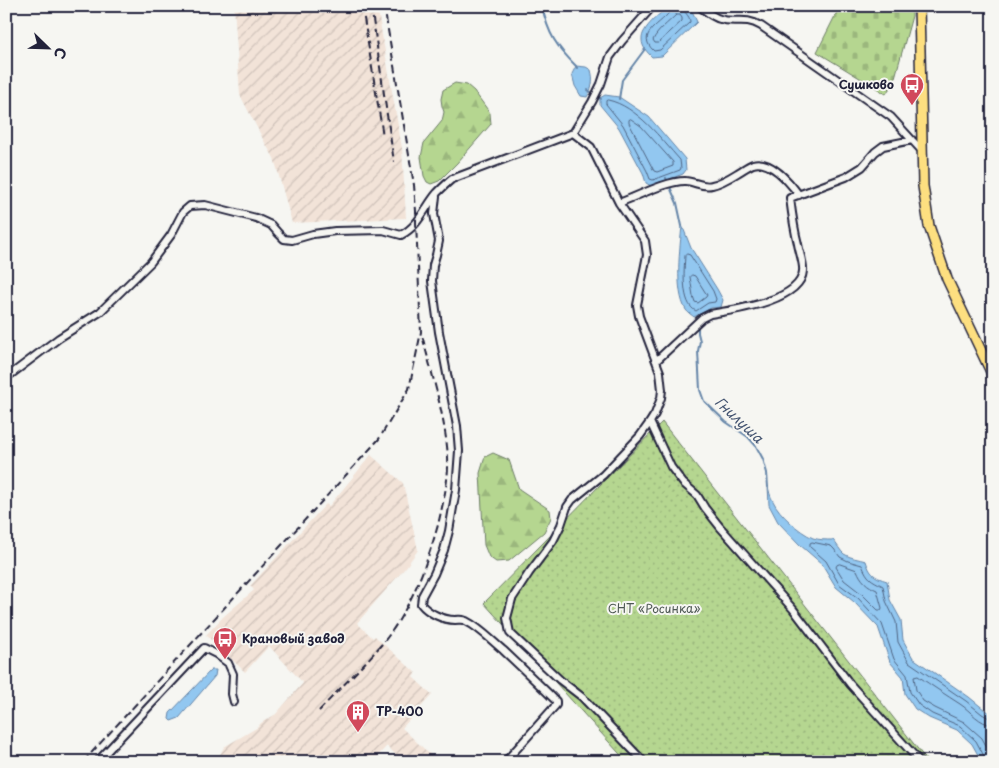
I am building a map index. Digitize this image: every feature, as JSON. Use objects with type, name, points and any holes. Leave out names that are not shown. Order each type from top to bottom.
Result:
[{"type":"main road","points":[[919,6],[923,186],[929,226],[947,279],[993,376]]},
{"type":"street","points":[[6,378],[59,338],[100,312],[151,262],[171,235],[182,212],[190,206],[205,205],[256,218],[271,225],[284,239],[292,240],[313,234],[335,231],[384,230],[402,235],[409,231],[437,193],[452,179],[573,133],[600,84],[610,58],[622,41],[653,6]]},
{"type":"street","points":[[699,6],[714,17],[722,20],[747,20],[761,26],[891,117],[922,151]]},
{"type":"street","points":[[573,133],[590,146],[619,203],[646,241],[647,255],[637,305],[660,372],[661,398],[655,414],[640,436],[603,475],[572,500],[567,507],[553,542],[512,599],[507,618],[510,633],[560,680],[582,697],[644,762]]},
{"type":"street","points":[[656,361],[702,318],[710,314],[763,303],[788,292],[798,285],[804,270],[793,223],[790,198],[846,177],[862,167],[883,146],[912,140]]},
{"type":"street","points":[[619,203],[674,183],[686,181],[711,186],[755,164],[767,166],[785,177],[799,195]]},
{"type":"street","points":[[437,193],[434,214],[439,241],[433,264],[432,280],[439,332],[457,426],[459,451],[450,531],[434,574],[422,596],[421,604],[425,609],[436,615],[454,620],[462,620],[484,633],[556,701],[556,705],[505,762]]},
{"type":"street","points":[[650,422],[671,467],[683,483],[697,495],[720,527],[793,609],[850,684],[920,762]]},
{"type":"street","points":[[97,762],[204,648],[228,663],[233,674],[232,694],[234,702]]},
{"type":"shaded area","points":[[234,6],[377,6],[402,148],[406,218],[292,223],[274,158],[240,95]]},
{"type":"shaded area","points":[[371,455],[403,483],[418,550],[406,567],[357,623],[373,638],[375,636],[416,673],[413,677],[432,695],[402,728],[438,762],[403,762],[387,746],[372,762],[216,762],[224,747],[276,714],[303,683],[269,646],[245,672],[206,635],[223,617],[254,590],[250,586],[326,504],[329,506]]},
{"type":"green space","points":[[840,6],[912,6],[912,16],[894,81],[886,94],[817,52]]},
{"type":"green space","points":[[455,83],[467,85],[474,91],[490,113],[491,124],[439,181],[431,184],[427,182],[424,176],[421,157],[424,143],[442,121],[444,112],[441,99],[443,90]]},
{"type":"green space","name":"СНТ «Росинка»","points":[[662,422],[928,762],[627,762],[484,603]]},
{"type":"green space","points":[[493,453],[509,460],[519,489],[550,510],[551,518],[544,532],[509,561],[496,562],[489,557],[484,545],[480,473],[485,457]]},
{"type":"water","points":[[669,6],[687,6],[697,22],[662,56],[652,57],[643,45],[643,35],[652,21]]},
{"type":"water","points":[[576,66],[586,67],[591,70],[592,84],[587,97],[581,96],[575,86],[572,74]]},
{"type":"water","points":[[605,95],[619,97],[649,117],[685,159],[686,170],[683,174],[651,186],[646,183],[643,173],[619,128],[600,105],[600,98]]},
{"type":"water","points":[[682,225],[691,248],[723,300],[721,307],[711,308],[694,317],[686,310],[680,292],[679,257]]},
{"type":"water","points":[[768,486],[776,506],[796,527],[813,538],[833,540],[844,554],[866,561],[873,574],[887,581],[890,600],[901,620],[903,640],[913,658],[993,714],[993,762],[982,762],[972,744],[957,730],[929,718],[915,709],[905,694],[903,677],[890,662],[878,627],[854,602],[836,587],[822,564],[778,522],[769,505]]},
{"type":"water","points":[[211,670],[216,670],[215,676],[179,718],[171,721],[169,719],[170,713]]},
{"type":"waterway","name":"Гнилуша","points":[[542,6],[550,32],[563,52],[577,68]]},
{"type":"waterway","points":[[619,99],[622,80],[645,49]]},
{"type":"waterway","name":"Гнилуша","points":[[588,90],[601,99]]},
{"type":"waterway","name":"Гнилуша","points":[[666,178],[677,203],[682,226]]},
{"type":"waterway","name":"Гнилуша","points":[[698,324],[700,390],[704,401],[726,422],[748,437],[756,446],[763,459],[768,487]]},
{"type":"railway","points":[[362,6],[383,136]]},
{"type":"railway","points":[[371,6],[394,162]]},
{"type":"railway","points":[[83,762],[379,439],[409,389],[421,332],[416,211],[414,185],[384,6]]},
{"type":"railway","points":[[319,711],[382,644],[401,617],[416,588],[438,525],[447,483],[448,457],[441,411],[422,335]]},
{"type":"place","name":"Сушково","points":[[912,106]]},
{"type":"place","name":"Крановый завод","points":[[225,660]]},
{"type":"place","name":"ТР-400","points":[[358,733]]}]
